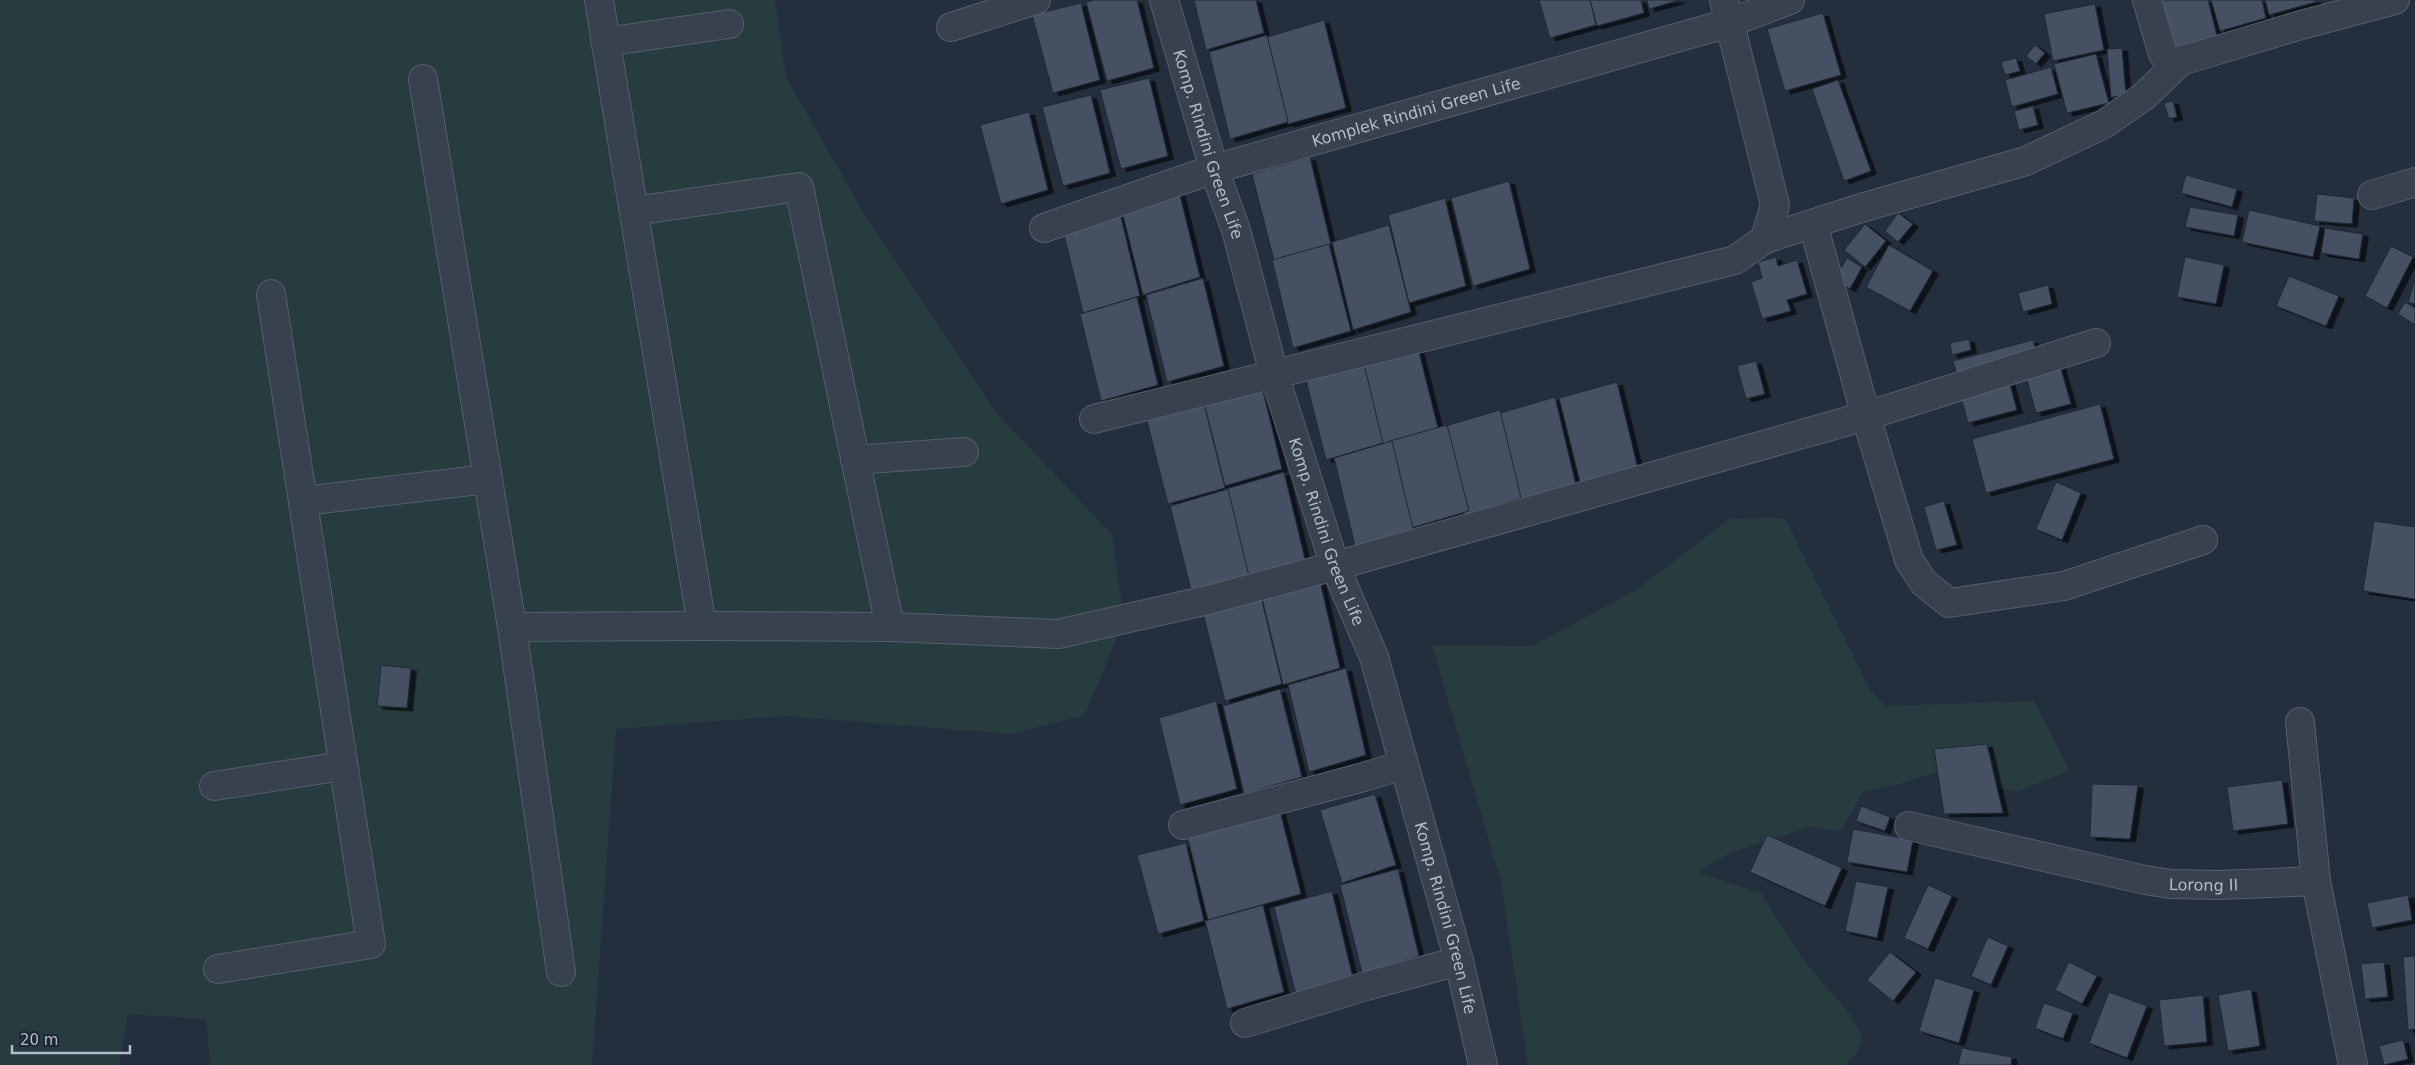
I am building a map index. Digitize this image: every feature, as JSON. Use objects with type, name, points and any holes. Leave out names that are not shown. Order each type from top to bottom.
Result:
[{"type":"street","points":[[598,0],[702,626]]},
{"type":"street","points":[[951,27],[1036,0]]},
{"type":"street","name":"Komp. Rindini Green Life","points":[[1164,0],[1214,169],[1236,230],[1274,374],[1335,566],[1374,657],[1459,961],[1483,1065]]},
{"type":"street","name":"Komplek Rindini Green Life","points":[[1044,228],[1214,169],[1726,11],[1790,0]]},
{"type":"street","points":[[2147,0],[2163,54],[2168,59],[2181,61],[2301,25],[2395,0]]},
{"type":"street","points":[[1726,11],[1775,204],[1765,240]]},
{"type":"street","points":[[605,42],[729,24]]},
{"type":"street","points":[[1094,419],[1735,260],[1765,240],[2026,161],[2060,146],[2104,124],[2143,97],[2181,61]]},
{"type":"street","points":[[423,79],[512,627],[561,972]]},
{"type":"street","points":[[2372,195],[2415,182]]},
{"type":"street","points":[[634,211],[799,187],[890,627]]},
{"type":"street","points":[[1813,224],[1866,416],[1909,560],[1924,583],[1948,603],[2064,586],[2203,540]]},
{"type":"street","points":[[218,969],[371,944],[271,294]]},
{"type":"street","points":[[512,627],[890,627],[1058,634],[1208,600],[1335,566],[1866,416],[2096,343]]},
{"type":"street","points":[[855,460],[964,452]]},
{"type":"street","points":[[304,501],[487,479]]},
{"type":"street","points":[[2300,722],[2316,881],[2354,1065]]},
{"type":"street","points":[[1183,825],[1364,778],[1403,765]]},
{"type":"street","points":[[214,786],[343,766]]},
{"type":"street","name":"Lorong II","points":[[1909,826],[2145,880],[2171,884],[2219,885],[2316,881]]},
{"type":"street","points":[[1245,1023],[1459,961]]},
{"type":"green space","points":[[0,0],[775,0],[786,77],[865,215],[995,411],[1112,535],[1124,620],[1085,715],[1011,734],[785,716],[616,729],[592,1065],[210,1065],[206,1019],[128,1014],[119,1065],[0,1065]]},
{"type":"green space","points":[[1785,518],[1871,691],[1885,706],[2034,701],[2070,771],[2018,791],[1985,788],[1972,761],[1896,785],[1863,792],[1841,831],[1810,827],[1730,853],[1697,872],[1761,893],[1804,961],[1850,1014],[1862,1037],[1856,1055],[1845,1065],[1528,1065],[1501,882],[1432,645],[1532,646],[1636,590],[1729,519]]},
{"type":"building","points":[[1094,0],[1137,0],[1154,68],[1107,81],[1086,2]]},
{"type":"building","points":[[1194,0],[1256,0],[1264,33],[1206,50]]},
{"type":"building","points":[[1539,0],[1590,0],[1596,25],[1550,38]]},
{"type":"building","points":[[1590,0],[1641,0],[1644,13],[1597,26]]},
{"type":"building","points":[[1647,0],[1680,0],[1649,9]]},
{"type":"building","points":[[2157,0],[2208,0],[2217,36],[2170,49]]},
{"type":"building","points":[[2211,0],[2262,0],[2266,18],[2220,31]]},
{"type":"building","points":[[2265,0],[2315,0],[2316,2],[2269,15]]},
{"type":"building","points":[[1081,3],[1100,80],[1053,93],[1032,15]]},
{"type":"building","points":[[2095,4],[2104,50],[2053,61],[2044,14]]},
{"type":"building","points":[[1823,13],[1841,75],[1785,91],[1767,29]]},
{"type":"building","points":[[1324,20],[1346,108],[1288,124],[1267,37]]},
{"type":"building","points":[[1267,35],[1288,122],[1230,139],[1209,52]]},
{"type":"building","points":[[2035,45],[2045,53],[2036,64],[2026,56]]},
{"type":"building","points":[[2122,48],[2126,96],[2111,97],[2107,49]]},
{"type":"building","points":[[2096,54],[2109,103],[2067,113],[2054,64]]},
{"type":"building","points":[[2016,58],[2020,71],[2005,75],[2001,62]]},
{"type":"building","points":[[2051,67],[2058,94],[2012,107],[2005,80]]},
{"type":"building","points":[[1149,78],[1168,156],[1121,169],[1100,90]]},
{"type":"building","points":[[1838,80],[1871,171],[1844,181],[1812,89]]},
{"type":"building","points":[[1091,95],[1110,173],[1063,186],[1042,107]]},
{"type":"building","points":[[2173,101],[2177,117],[2169,119],[2164,103]]},
{"type":"building","points":[[2033,106],[2038,125],[2019,130],[2014,111]]},
{"type":"building","points":[[1029,112],[1048,190],[1001,204],[980,125]]},
{"type":"building","points":[[1310,157],[1331,245],[1274,261],[1252,174]]},
{"type":"building","points":[[2186,175],[2237,189],[2232,207],[2181,193]]},
{"type":"building","points":[[1509,181],[1530,269],[1473,286],[1451,198]]},
{"type":"building","points":[[1179,191],[1200,277],[1143,295],[1121,208]]},
{"type":"building","points":[[2317,194],[2354,198],[2352,224],[2314,221]]},
{"type":"building","points":[[1445,198],[1466,286],[1409,303],[1388,215]]},
{"type":"building","points":[[2190,207],[2238,215],[2234,236],[2185,227]]},
{"type":"building","points":[[1119,209],[1140,296],[1083,313],[1062,226]]},
{"type":"building","points":[[2249,210],[2320,226],[2313,257],[2242,242]]},
{"type":"building","points":[[1898,213],[1913,224],[1898,242],[1885,231]]},
{"type":"building","points":[[1865,224],[1886,241],[1865,267],[1844,250]]},
{"type":"building","points":[[1389,225],[1411,312],[1353,330],[1332,242]]},
{"type":"building","points":[[2325,228],[2363,234],[2359,259],[2321,253]]},
{"type":"building","points":[[1329,244],[1351,331],[1293,348],[1272,260]]},
{"type":"building","points":[[1889,245],[1933,271],[1910,311],[1866,287]]},
{"type":"building","points":[[2391,246],[2413,257],[2387,308],[2365,296]]},
{"type":"building","points":[[1776,257],[1778,266],[1797,260],[1807,294],[1787,300],[1791,311],[1762,319],[1751,282],[1762,278],[1758,262]]},
{"type":"building","points":[[2185,257],[2224,265],[2216,304],[2177,297]]},
{"type":"building","points":[[1847,258],[1862,267],[1850,289],[1834,280]]},
{"type":"building","points":[[2289,276],[2339,296],[2326,326],[2276,306]]},
{"type":"building","points":[[1203,278],[1224,366],[1167,382],[1146,295]]},
{"type":"building","points":[[2415,280],[2415,304],[2408,302]]},
{"type":"building","points":[[2048,285],[2052,304],[2023,312],[2018,293]]},
{"type":"building","points":[[1137,297],[1158,385],[1101,401],[1080,314]]},
{"type":"building","points":[[2405,302],[2415,308],[2415,325],[2398,314]]},
{"type":"building","points":[[1969,339],[1971,350],[1952,355],[1950,343]]},
{"type":"building","points":[[2033,340],[2039,361],[1959,382],[1953,361]]},
{"type":"building","points":[[1417,344],[1439,432],[1381,448],[1359,361]]},
{"type":"building","points":[[1362,356],[1383,443],[1326,460],[1304,372]]},
{"type":"building","points":[[1756,361],[1765,394],[1746,399],[1737,366]]},
{"type":"building","points":[[2059,362],[2071,404],[2036,413],[2025,372]]},
{"type":"building","points":[[2007,373],[2017,410],[1968,423],[1958,386]]},
{"type":"building","points":[[1617,382],[1638,469],[1581,486],[1559,398]]},
{"type":"building","points":[[1261,383],[1282,469],[1225,486],[1203,399]]},
{"type":"building","points":[[1555,397],[1576,485],[1518,501],[1497,414]]},
{"type":"building","points":[[1203,400],[1225,488],[1168,504],[1146,417]]},
{"type":"building","points":[[2100,404],[2114,459],[1986,493],[1972,439]]},
{"type":"building","points":[[1500,410],[1521,498],[1464,515],[1442,427]]},
{"type":"building","points":[[1447,425],[1469,511],[1411,528],[1390,441]]},
{"type":"building","points":[[1392,441],[1413,529],[1355,546],[1334,458]]},
{"type":"building","points":[[1284,472],[1305,559],[1247,577],[1226,489]]},
{"type":"building","points":[[2056,482],[2081,493],[2062,540],[2036,529]]},
{"type":"building","points":[[1228,489],[1249,576],[1192,594],[1170,506]]},
{"type":"building","points":[[1944,501],[1957,545],[1936,550],[1924,507]]},
{"type":"building","points":[[2374,521],[2415,527],[2415,599],[2363,591]]},
{"type":"building","points":[[1320,581],[1340,668],[1283,685],[1262,598]]},
{"type":"building","points":[[1261,597],[1282,684],[1225,701],[1203,613]]},
{"type":"building","points":[[381,665],[411,668],[407,708],[377,706]]},
{"type":"building","points":[[1346,668],[1366,755],[1309,772],[1288,685]]},
{"type":"building","points":[[1280,689],[1302,777],[1244,794],[1223,706]]},
{"type":"building","points":[[1216,701],[1237,789],[1180,805],[1159,718]]},
{"type":"building","points":[[1987,744],[2003,813],[1944,814],[1934,749]]},
{"type":"building","points":[[2282,780],[2288,824],[2233,831],[2227,787]]},
{"type":"building","points":[[2092,784],[2138,785],[2130,839],[2090,837]]},
{"type":"building","points":[[1375,794],[1396,865],[1342,883],[1320,810]]},
{"type":"building","points":[[1278,803],[1301,894],[1208,920],[1186,831]]},
{"type":"building","points":[[1861,806],[1890,817],[1885,831],[1856,821]]},
{"type":"building","points":[[1853,829],[1913,840],[1907,872],[1847,862]]},
{"type":"building","points":[[1767,835],[1842,868],[1825,906],[1750,872]]},
{"type":"building","points":[[1186,843],[1204,921],[1158,934],[1137,855]]},
{"type":"building","points":[[1398,869],[1419,956],[1362,973],[1340,885]]},
{"type":"building","points":[[1856,881],[1888,887],[1877,938],[1845,931]]},
{"type":"building","points":[[1928,885],[1952,896],[1928,949],[1904,938]]},
{"type":"building","points":[[1332,891],[1353,978],[1296,995],[1274,907]]},
{"type":"building","points":[[2408,895],[2412,920],[2372,928],[2367,903]]},
{"type":"building","points":[[1263,905],[1284,992],[1227,1009],[1205,921]]},
{"type":"building","points":[[1988,937],[2008,946],[1991,985],[1971,976]]},
{"type":"building","points":[[1890,952],[1916,972],[1893,1001],[1867,980]]},
{"type":"building","points":[[2415,956],[2415,1029],[2408,1030],[2403,957]]},
{"type":"building","points":[[2069,962],[2097,976],[2082,1004],[2055,990]]},
{"type":"building","points":[[2384,962],[2388,997],[2365,999],[2361,964]]},
{"type":"building","points":[[1935,978],[1974,990],[1959,1043],[1919,1031]]},
{"type":"building","points":[[2251,989],[2260,1046],[2228,1051],[2218,995]]},
{"type":"building","points":[[2109,992],[2147,1006],[2127,1058],[2089,1043]]},
{"type":"building","points":[[2203,995],[2207,1042],[2164,1046],[2159,1000]]},
{"type":"building","points":[[2044,1003],[2073,1013],[2063,1039],[2035,1028]]},
{"type":"building","points":[[2403,1040],[2408,1059],[2384,1065],[2379,1046]]},
{"type":"building","points":[[1962,1048],[2012,1057],[2011,1065],[1958,1065]]}]
